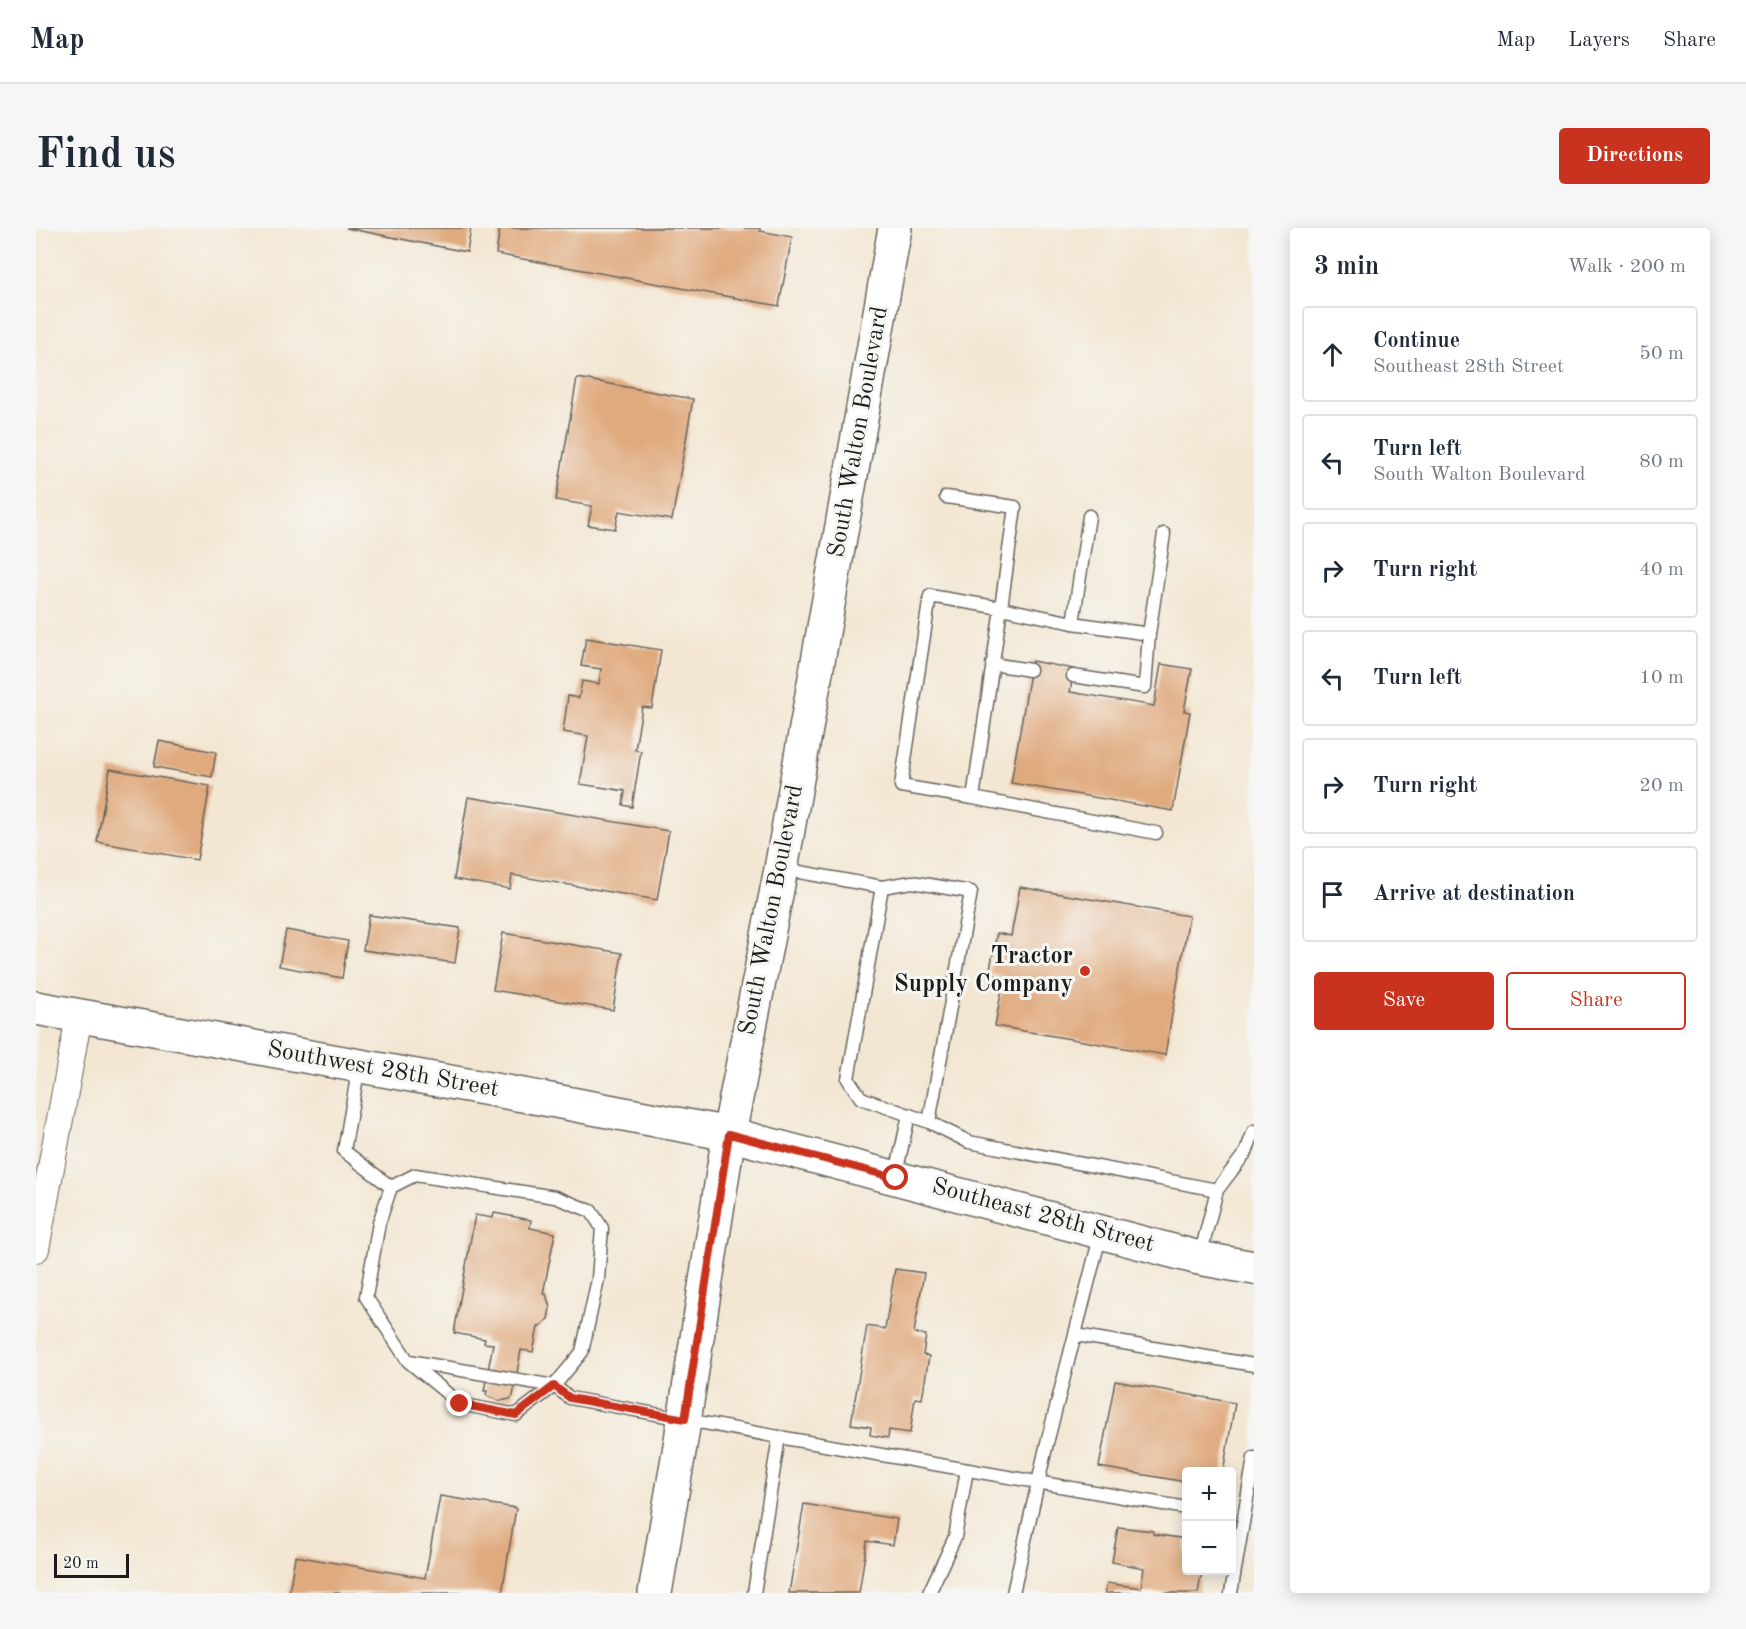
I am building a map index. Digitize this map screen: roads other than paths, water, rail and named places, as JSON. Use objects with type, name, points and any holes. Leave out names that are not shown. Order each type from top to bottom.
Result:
[{"type":"main road","name":"South Walton Boulevard","points":[[655,1593],[685,1419],[729,1134],[782,869],[895,228]]},
{"type":"main road","name":"Southwest 28th Street","points":[[36,1008],[729,1134]]},
{"type":"main road","name":"Southeast 28th Street","points":[[729,1134],[1199,1258],[1254,1268]]},
{"type":"street","points":[[36,1249],[79,1016]]},
{"type":"lane","points":[[946,496],[1015,507],[973,798]]},
{"type":"lane","points":[[1072,623],[1089,516]]},
{"type":"lane","points":[[1073,676],[1145,687],[1149,634],[1164,534]]},
{"type":"lane","points":[[1149,634],[1072,623],[930,596],[901,786],[1156,833]]},
{"type":"lane","points":[[992,664],[1030,670]]},
{"type":"lane","points":[[782,869],[882,886],[912,882],[971,892],[929,1122]]},
{"type":"lane","points":[[882,886],[848,1080],[861,1098],[929,1122],[969,1142],[1216,1190]]},
{"type":"lane","points":[[359,1065],[345,1151],[392,1187]]},
{"type":"lane","points":[[896,1178],[909,1115]]},
{"type":"lane","points":[[1199,1258],[1216,1190],[1246,1152],[1254,1131]]},
{"type":"lane","points":[[415,1174],[555,1197],[591,1211],[603,1228],[598,1280],[582,1352],[554,1386],[516,1415],[460,1404],[408,1361],[366,1297],[379,1223],[392,1187],[415,1174]]},
{"type":"lane","points":[[1012,1593],[1102,1232]]},
{"type":"lane","points":[[1076,1335],[1254,1365]]},
{"type":"lane","points":[[408,1361],[554,1386],[570,1398],[1182,1507]]},
{"type":"lane","points":[[754,1593],[779,1437]]},
{"type":"lane","points":[[1231,1593],[1238,1517],[1254,1458]]},
{"type":"lane","points":[[928,1593],[955,1537],[967,1470]]},
{"type":"place","name":"Tractor Supply Company","points":[[1085,971]]}]
